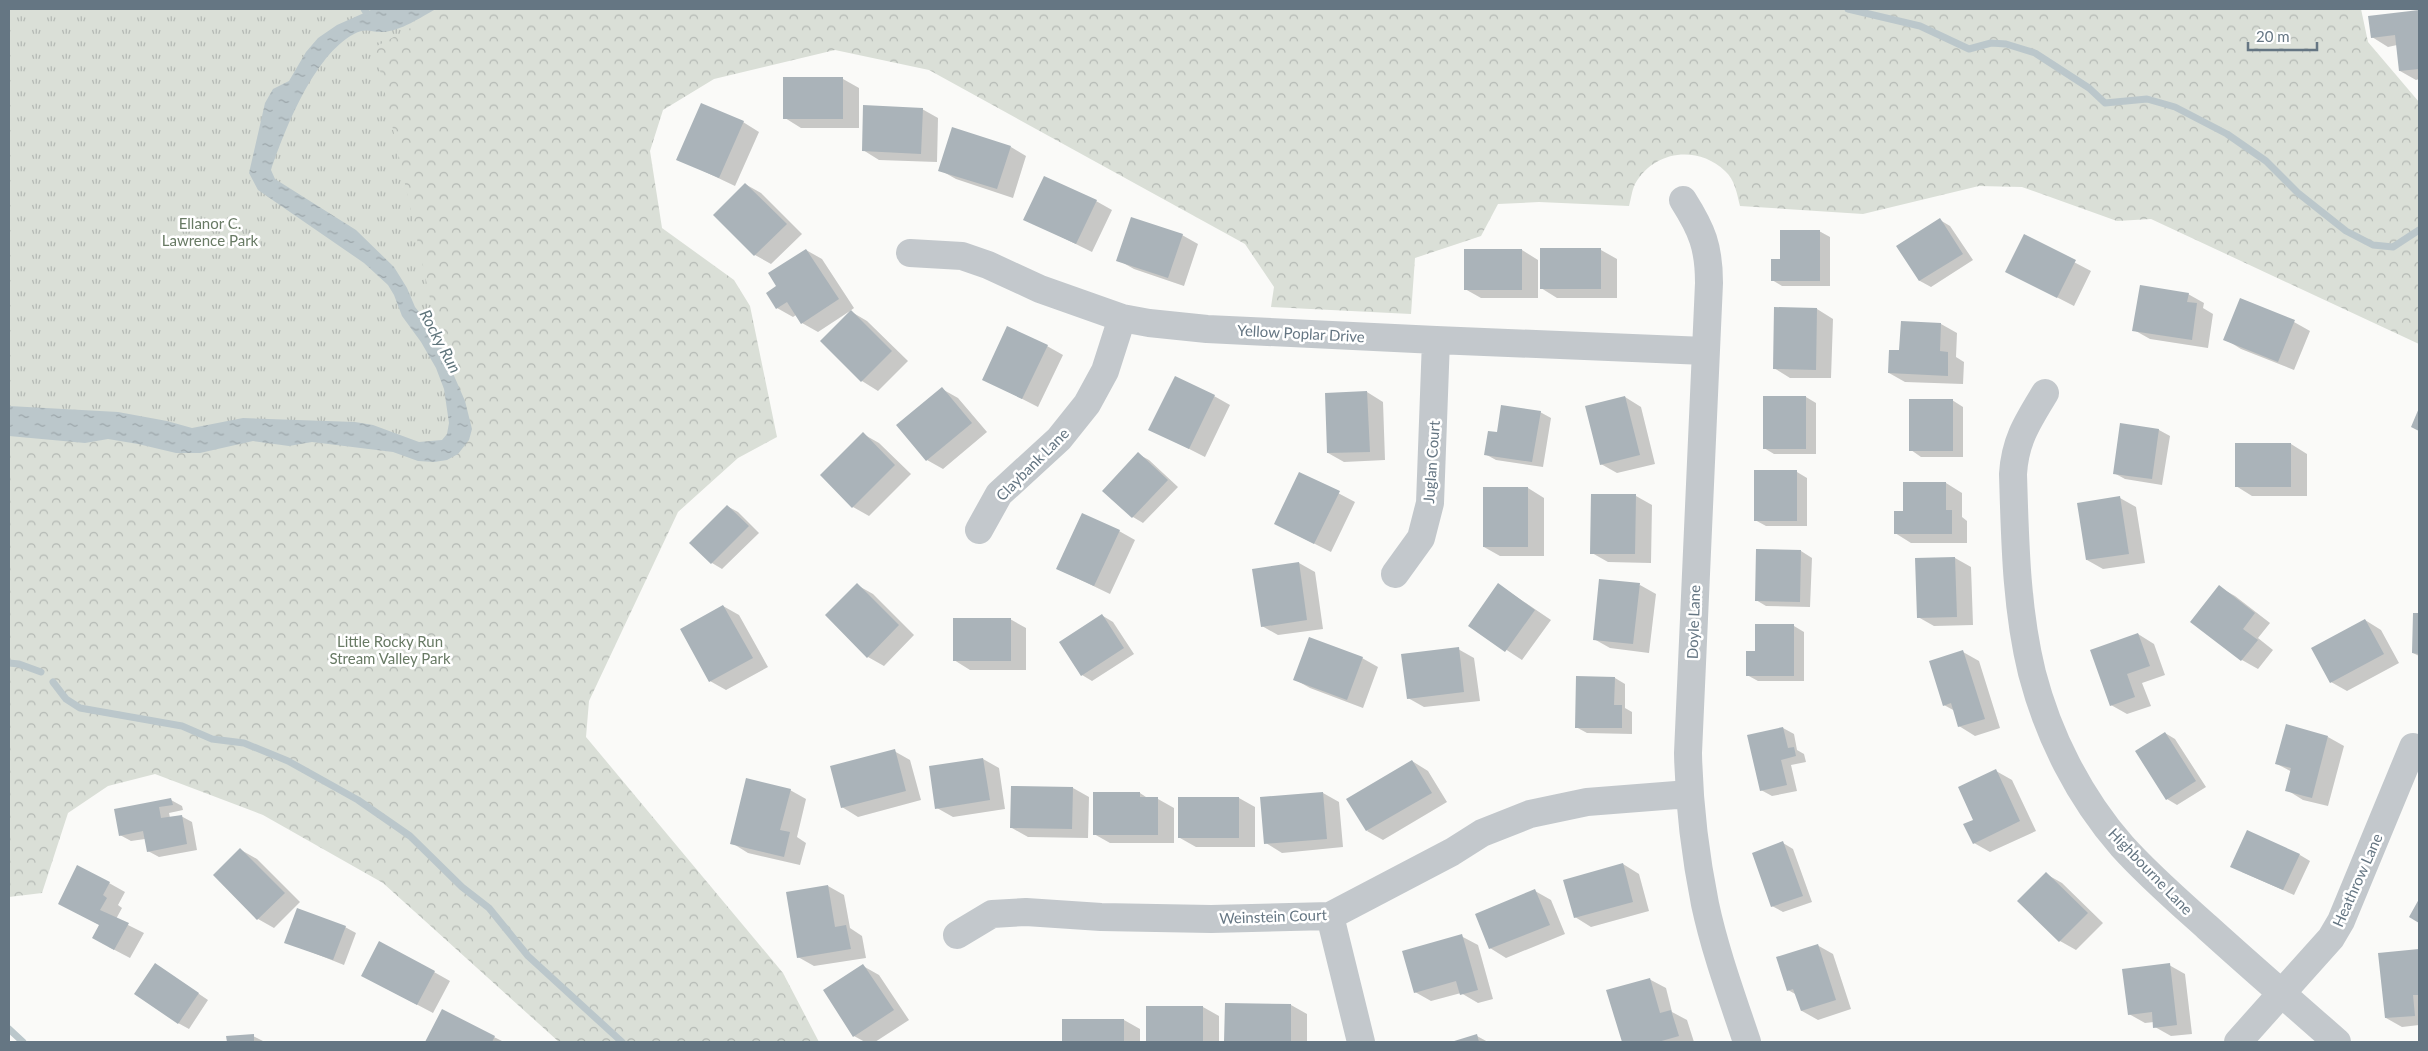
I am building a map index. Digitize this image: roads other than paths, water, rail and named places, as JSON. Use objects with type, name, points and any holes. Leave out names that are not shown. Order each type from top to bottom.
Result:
[{"type":"street","name":"Doyle Lane","points":[[1683,200],[1700,228],[1709,264],[1688,753],[1689,794],[1705,905],[1719,956],[1747,1042]]},
{"type":"street","name":"Yellow Poplar Drive","points":[[910,253],[962,256],[988,265],[1040,289],[1122,318],[1207,328],[1705,351]]},
{"type":"street","name":"Claybank Lane","points":[[979,530],[998,494],[1059,439],[1087,404],[1105,371],[1122,318]]},
{"type":"street","name":"Juglan Court","points":[[1395,574],[1421,538],[1430,503],[1436,340]]},
{"type":"street","name":"Highbourne Lane","points":[[2045,393],[2021,432],[2014,459],[2013,474],[2017,569],[2022,621],[2032,673],[2048,724],[2081,790],[2122,846],[2160,884],[2281,995],[2337,1042]]},
{"type":"street","name":"Heathrow Lane","points":[[2238,1042],[2331,938],[2341,921],[2412,747]]},
{"type":"street","name":"Weinstein Court","points":[[957,935],[992,914],[1026,912],[1101,917],[1211,919],[1330,916],[1452,852],[1482,833],[1530,814],[1587,802],[1689,794]]},
{"type":"street","points":[[1330,916],[1362,1042]]},
{"type":"water","points":[[373,9],[436,9],[397,29],[383,32],[362,31],[340,44],[326,58],[303,94],[284,134],[271,170],[275,179],[356,230],[394,267],[407,288],[415,307],[435,332],[465,401],[472,429],[469,440],[458,454],[447,460],[434,462],[418,461],[393,452],[312,442],[289,446],[253,441],[200,453],[176,453],[108,439],[85,443],[9,436],[9,406],[118,412],[167,421],[192,428],[243,418],[355,422],[373,425],[419,442],[442,440],[447,434],[449,423],[444,389],[436,368],[421,342],[402,316],[388,285],[364,263],[258,190],[249,173],[265,103],[273,89],[289,81],[306,52],[318,38],[337,25]]},
{"type":"waterway","points":[[1848,9],[1920,26],[1969,49],[1991,43],[2006,44],[2035,53],[2089,88],[2105,103],[2147,99],[2175,107],[2227,134],[2266,161],[2298,193],[2346,231],[2373,245],[2393,247],[2419,230]]},
{"type":"waterway","points":[[9,663],[19,664],[41,672]]},
{"type":"waterway","points":[[53,682],[66,699],[80,708],[182,726],[212,739],[244,743],[288,761],[358,800],[410,836],[462,887],[489,908],[528,956],[622,1042]]},
{"type":"waterway","points":[[9,1029],[23,1042]]},
{"type":"park label","name":"Ellanor C. Lawrence Park","points":[[210,232]]},
{"type":"park label","name":"Little Rocky Run Stream Valley Park","points":[[390,650]]},
{"type":"water label","name":"Rocky Run","points":[[441,341]]}]
